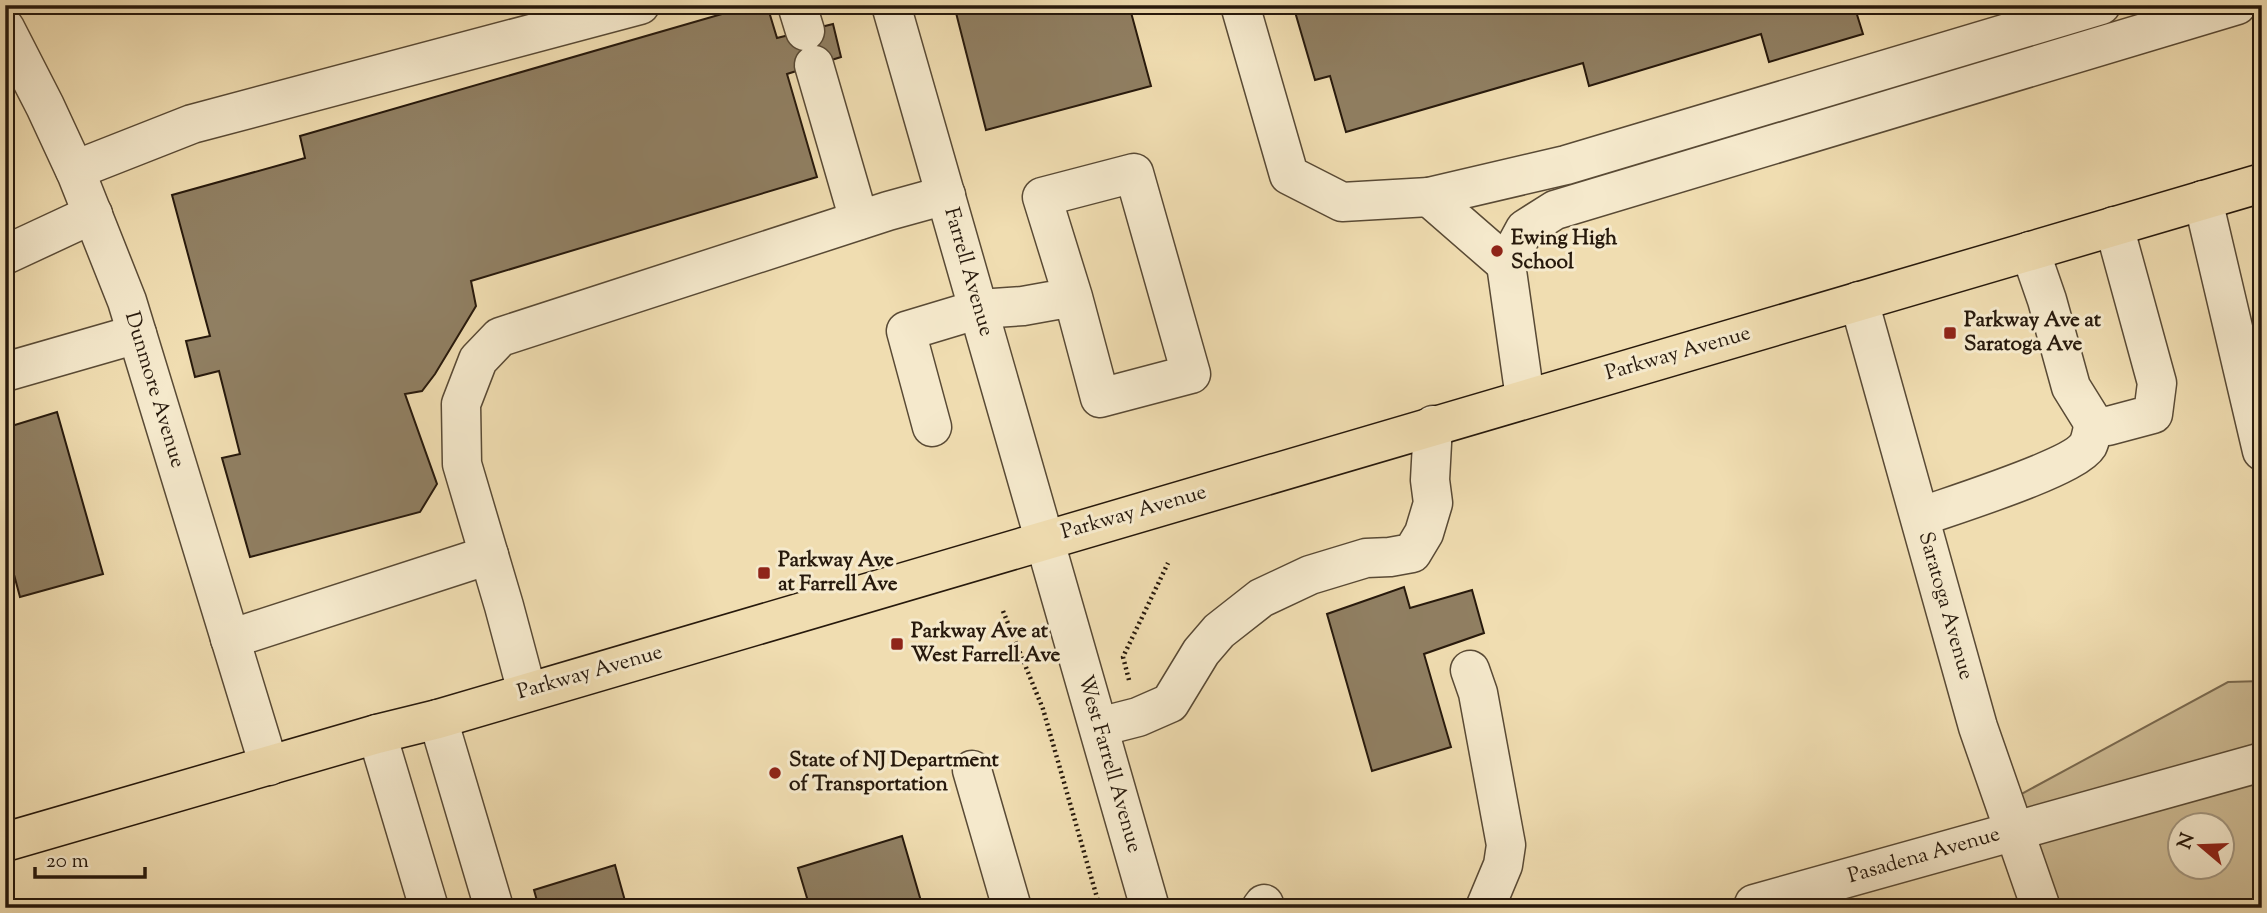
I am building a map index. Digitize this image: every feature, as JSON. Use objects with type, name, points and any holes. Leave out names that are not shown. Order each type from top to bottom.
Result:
[{"type":"main road","name":"Parkway Avenue","points":[[5,842],[377,734],[438,719],[2262,183]]},
{"type":"street","points":[[75,170],[192,124],[640,5]]},
{"type":"street","name":"Farrell Avenue","points":[[891,5],[1045,539]]},
{"type":"street","points":[[1240,5],[1289,175],[1342,202],[1429,197],[1566,165],[2101,5]]},
{"type":"street","points":[[1525,229],[1555,210],[2237,5]]},
{"type":"street","name":"Dunmore Avenue","points":[[5,28],[75,170],[127,301],[269,766]]},
{"type":"street","points":[[805,34],[859,220]]},
{"type":"street","points":[[1525,398],[1506,264],[1566,165]]},
{"type":"street","points":[[1134,173],[1191,374],[1100,398],[1073,297],[1042,197],[1134,173]]},
{"type":"street","points":[[527,692],[462,464],[461,404],[478,359],[500,337],[859,220],[946,195]]},
{"type":"street","points":[[1429,197],[1506,264]]},
{"type":"street","points":[[2203,200],[2262,451]]},
{"type":"street","points":[[5,254],[93,214]]},
{"type":"street","points":[[2094,424],[2108,426],[2153,414],[2157,383],[2114,226]]},
{"type":"street","points":[[1920,517],[2062,464],[2087,446],[2094,424],[2071,387],[2047,300],[2030,251]]},
{"type":"street","points":[[932,427],[906,331],[979,309],[1023,306],[1073,297]]},
{"type":"street","name":"Saratoga Avenue","points":[[1859,301],[1978,727],[2041,908]]},
{"type":"street","points":[[5,372],[137,334]]},
{"type":"street","points":[[1099,727],[1138,717],[1170,703],[1201,652],[1219,631],[1261,597],[1310,575],[1366,558],[1412,553],[1424,533],[1433,503],[1430,480],[1433,425]]},
{"type":"street","name":"West Farrell Avenue","points":[[1045,539],[1150,908]]},
{"type":"street","points":[[230,639],[489,555]]},
{"type":"street","points":[[1470,670],[1478,693],[1506,845],[1503,865],[1485,908]]},
{"type":"street","points":[[438,719],[494,908]]},
{"type":"street","points":[[377,734],[429,908]]},
{"type":"street","name":"Pasadena Avenue","points":[[1754,904],[2262,762]]},
{"type":"street","points":[[972,770],[1012,908]]},
{"type":"path","points":[[1003,611],[1043,709],[1100,908]]},
{"type":"shaded area","points":[[2262,681],[2262,908],[2037,908],[2014,798],[2228,682]]},
{"type":"building","points":[[753,5],[767,5],[777,38],[833,24],[841,57],[787,74],[817,177],[471,281],[476,306],[422,391],[405,394],[437,484],[420,512],[250,557],[222,458],[240,454],[219,371],[195,377],[186,341],[210,336],[172,195],[305,158],[300,136]]},
{"type":"building","points":[[954,5],[1129,5],[1151,86],[986,130]]},
{"type":"building","points":[[1293,5],[1854,5],[1863,34],[1769,62],[1761,34],[1589,86],[1583,63],[1346,132],[1330,76],[1315,80]]},
{"type":"building","points":[[57,412],[103,574],[20,597],[5,541],[5,428]]},
{"type":"building","points":[[1404,587],[1410,608],[1472,590],[1484,633],[1424,654],[1451,747],[1372,771],[1327,614]]},
{"type":"building","points":[[902,836],[923,908],[810,908],[798,868]]},
{"type":"building","points":[[615,865],[627,908],[539,908],[534,890]]},
{"type":"place","name":"Ewing High School","points":[[1497,251]]},
{"type":"place","name":"Parkway Ave at Saratoga Ave","points":[[1950,333]]},
{"type":"place","name":"Parkway Ave at Farrell Ave","points":[[764,573]]},
{"type":"place","name":"Parkway Ave at West Farrell Ave","points":[[897,644]]},
{"type":"place","name":"State of NJ Department of Transportation","points":[[775,773]]}]
